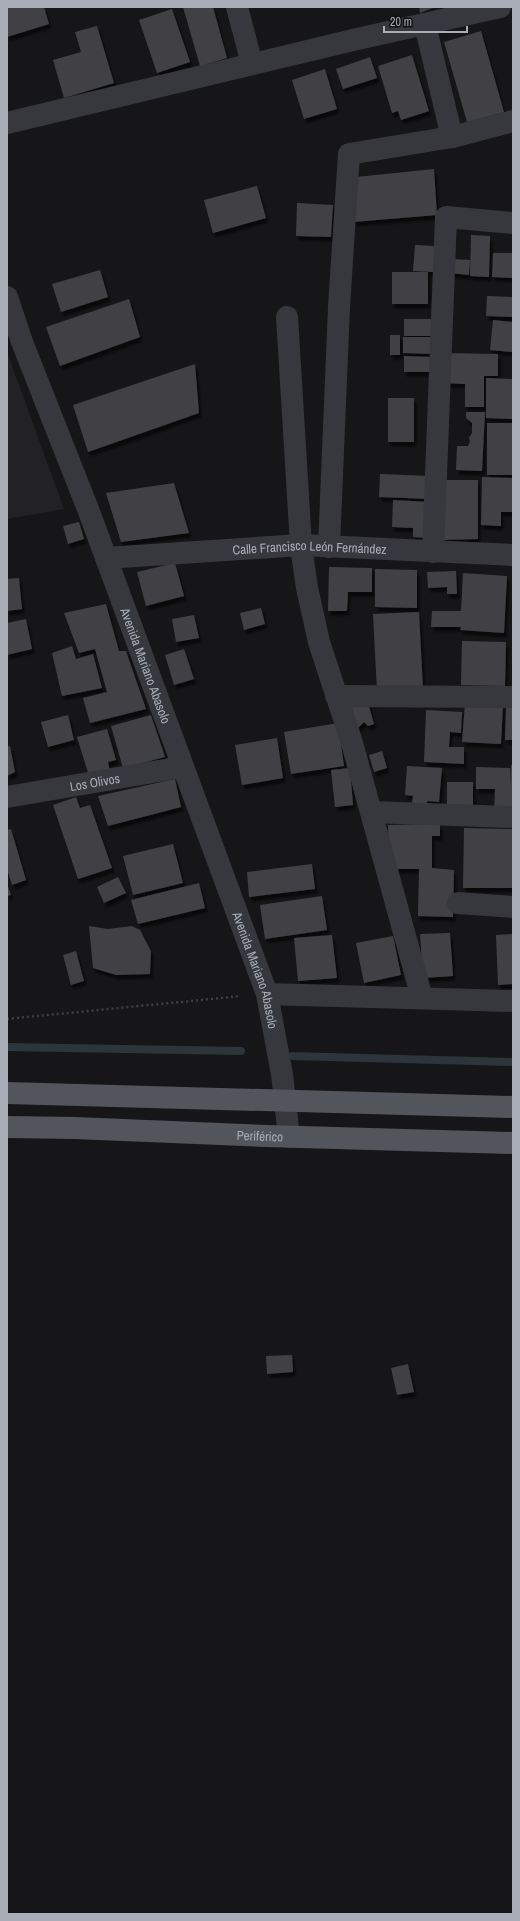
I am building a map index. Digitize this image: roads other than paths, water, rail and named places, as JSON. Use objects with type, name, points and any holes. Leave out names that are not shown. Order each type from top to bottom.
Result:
[{"type":"main road","points":[[7,1093],[285,1102],[513,1107]]},
{"type":"main road","name":"Periférico","points":[[7,1127],[76,1128],[289,1137],[513,1144]]},
{"type":"street","points":[[236,7],[252,64]]},
{"type":"street","points":[[7,123],[252,64],[425,25],[477,10],[500,7]]},
{"type":"street","points":[[425,25],[452,137]]},
{"type":"street","points":[[329,546],[339,307],[349,154],[452,137],[513,121]]},
{"type":"street","points":[[433,552],[446,217],[513,223]]},
{"type":"street","name":"Avenida Mariano Abasolo","points":[[7,297],[22,342],[106,558],[267,994],[282,1074],[289,1137]]},
{"type":"street","points":[[287,317],[301,545],[319,642],[352,743],[422,998]]},
{"type":"street","name":"Calle Francisco León Fernández","points":[[106,558],[301,545],[513,555]]},
{"type":"street","points":[[336,696],[513,697]]},
{"type":"street","name":"Los Olivos","points":[[7,796],[182,767]]},
{"type":"street","points":[[371,812],[513,817]]},
{"type":"street","points":[[458,903],[513,907]]},
{"type":"street","points":[[267,994],[513,1001]]},
{"type":"waterway","points":[[7,1047],[241,1051]]},
{"type":"waterway","points":[[292,1056],[513,1062]]}]
